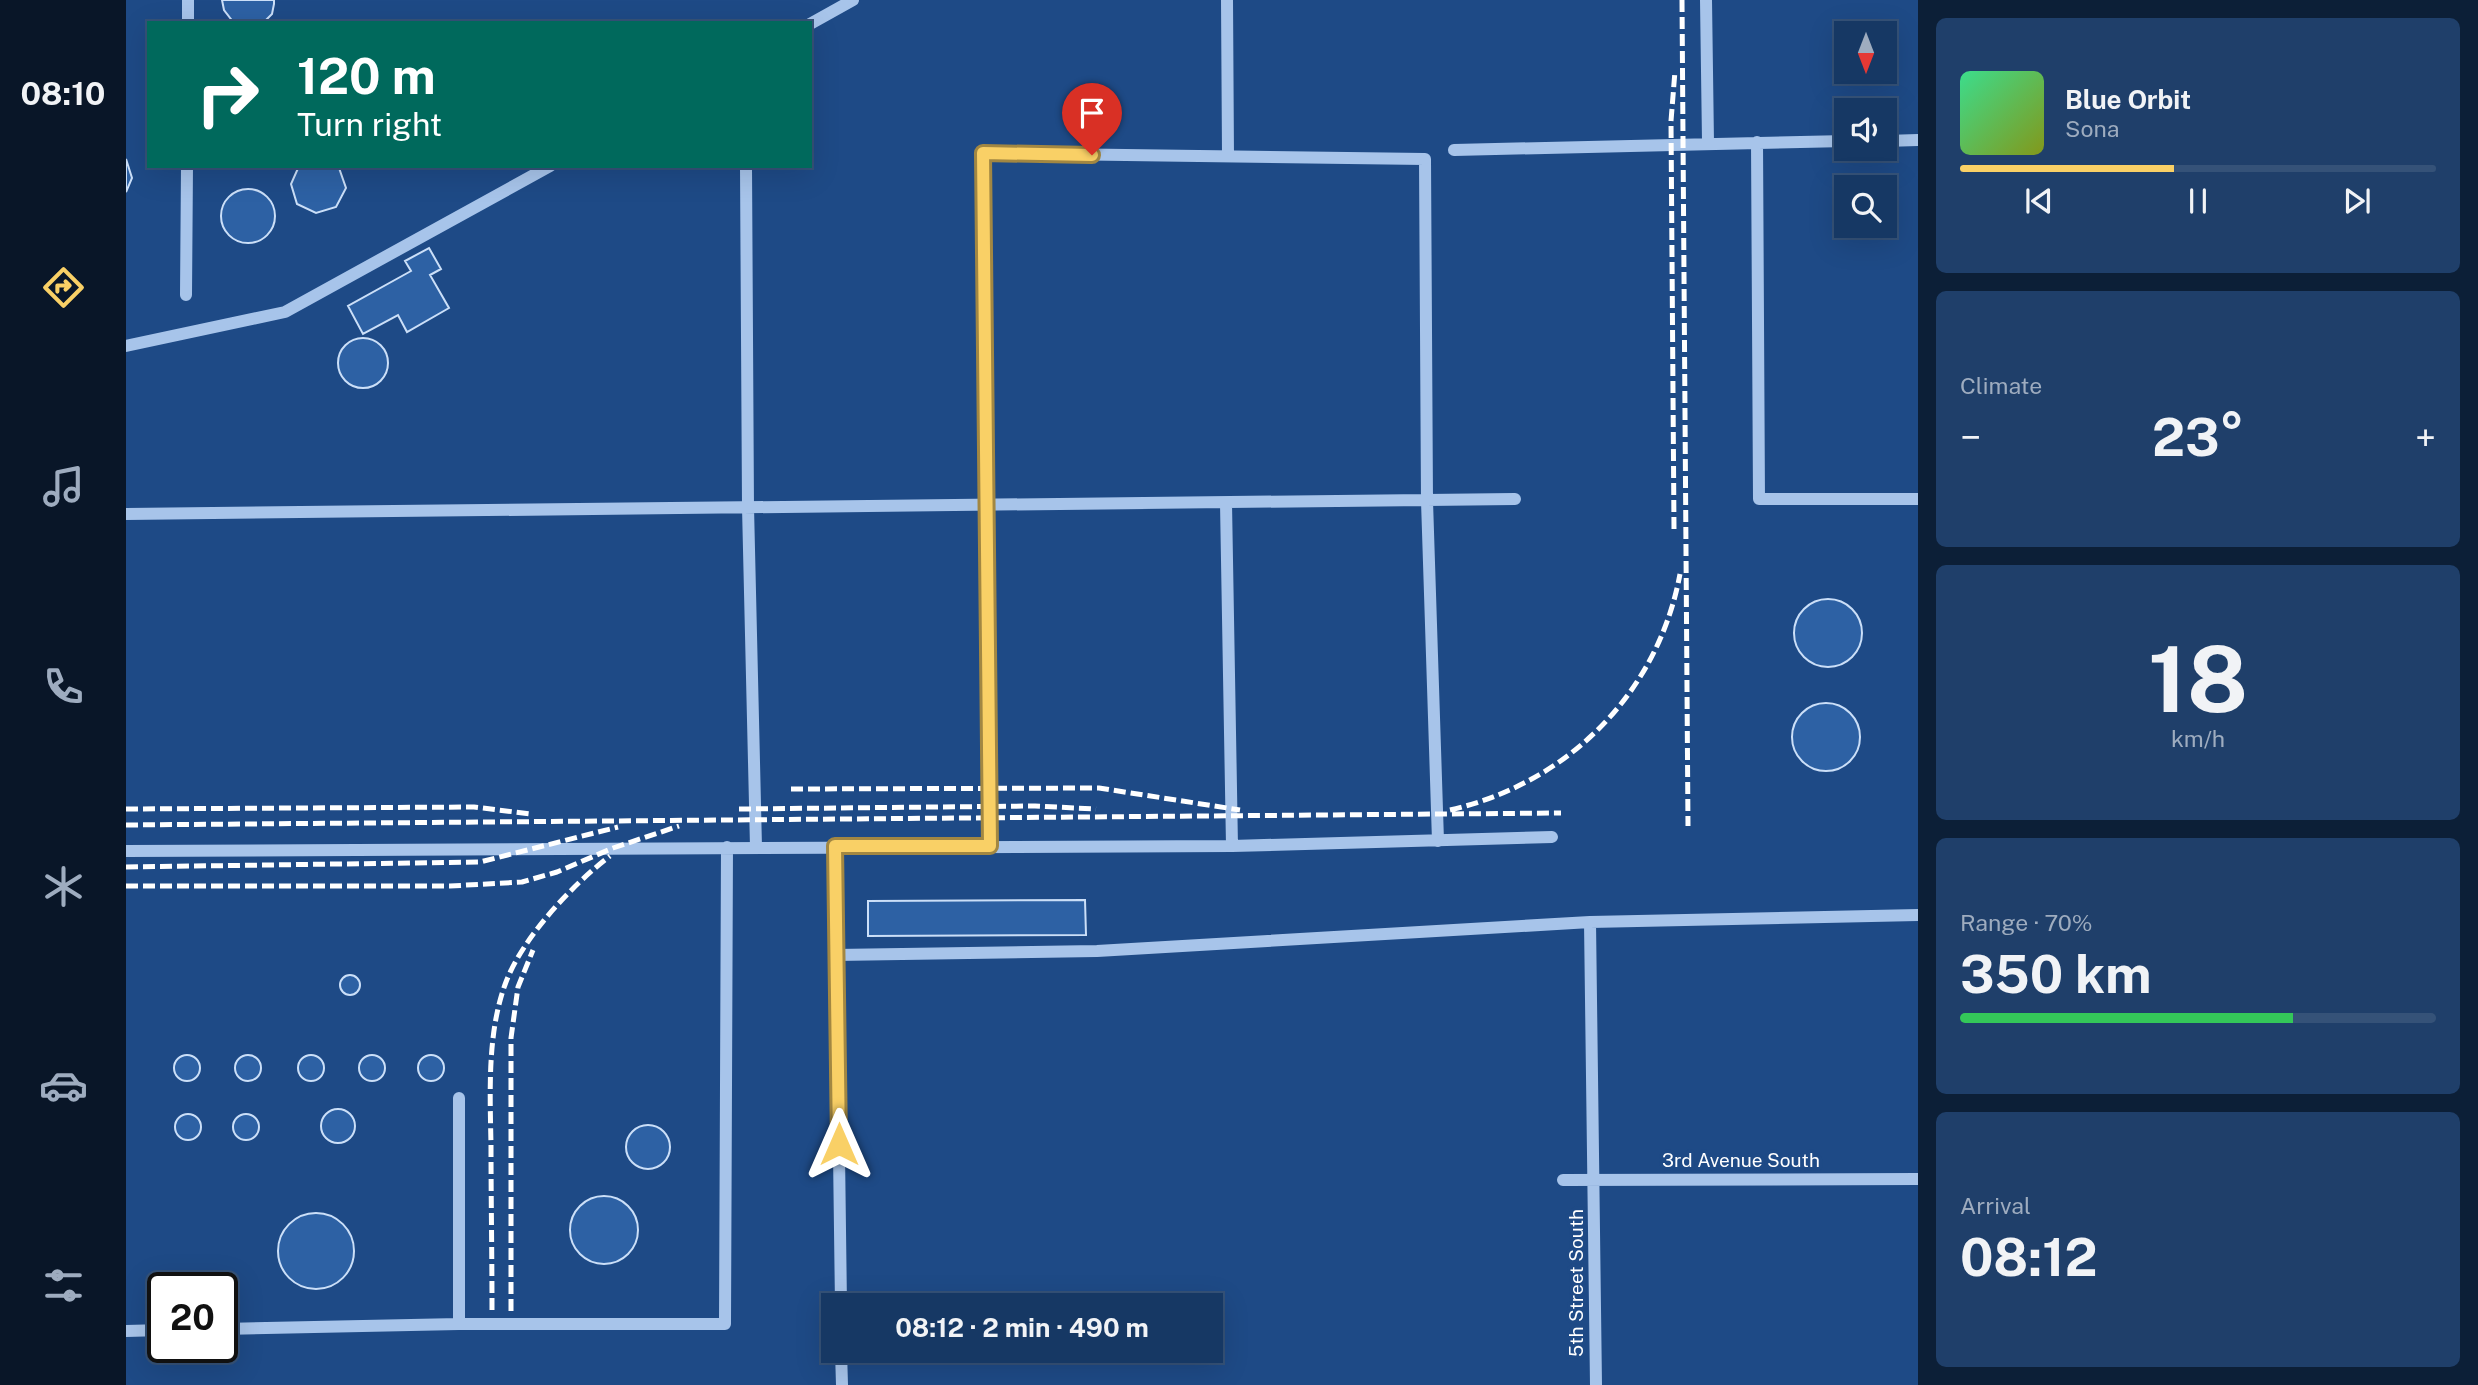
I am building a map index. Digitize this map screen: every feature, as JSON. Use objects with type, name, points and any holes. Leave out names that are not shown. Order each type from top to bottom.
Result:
[{"type":"street","points":[[188,0],[188,21]]},
{"type":"street","points":[[812,22],[853,0]]},
{"type":"street","points":[[1227,0],[1228,156]]},
{"type":"street","points":[[1706,0],[1707,142]]},
{"type":"street","points":[[1454,150],[1834,141]]},
{"type":"street","points":[[1897,141],[1918,141]]},
{"type":"street","points":[[1757,142],[1759,499],[1918,499]]},
{"type":"street","points":[[990,846],[983,153],[1425,159],[1427,500],[1438,841]]},
{"type":"street","points":[[186,295],[187,168]]},
{"type":"street","points":[[126,345],[285,312],[546,168]]},
{"type":"street","points":[[746,168],[748,507],[756,847]]},
{"type":"street","points":[[126,514],[1515,499]]},
{"type":"street","points":[[1226,503],[1232,846]]},
{"type":"street","points":[[126,851],[1232,846],[1552,837]]},
{"type":"street","points":[[835,846],[841,1293]]},
{"type":"street","points":[[238,1329],[459,1324],[725,1324],[727,847]]},
{"type":"street","points":[[836,955],[1097,951],[1590,922],[1918,915]]},
{"type":"street","name":"5th Street South","points":[[1590,922],[1596,1385]]},
{"type":"street","points":[[459,1098],[459,1324]]},
{"type":"street","name":"3rd Avenue South","points":[[1563,1180],[1918,1179]]},
{"type":"street","points":[[126,1331],[147,1330]]},
{"type":"street","points":[[841,1363],[842,1385]]},
{"type":"building","points":[[222,0],[274,0],[272,14],[265,21],[232,21],[224,10]]},
{"type":"building","points":[[126,159],[132,178],[126,192]]},
{"type":"building","points":[[298,168],[339,168],[346,188],[336,207],[316,213],[297,204],[291,184]]},
{"type":"building","points":[[248,189],[267,197],[275,216],[267,235],[248,243],[229,235],[221,216],[229,197]]},
{"type":"building","points":[[429,248],[441,269],[430,275],[449,308],[407,332],[398,315],[363,334],[348,306],[411,271],[405,261]]},
{"type":"building","points":[[363,338],[381,345],[388,363],[381,381],[363,388],[345,381],[338,363],[345,345]]},
{"type":"building","points":[[1821,599],[1835,599],[1847,604],[1857,614],[1862,633],[1857,652],[1847,662],[1835,667],[1821,667],[1809,662],[1799,652],[1794,640],[1794,626],[1799,614],[1809,604]]},
{"type":"building","points":[[1819,703],[1833,703],[1845,708],[1855,718],[1860,737],[1855,756],[1845,766],[1833,771],[1819,771],[1807,766],[1797,756],[1792,744],[1792,730],[1797,718],[1807,708]]},
{"type":"building","points":[[1085,900],[1086,935],[868,936],[868,901]]},
{"type":"building","points":[[350,975],[357,978],[360,985],[357,992],[350,995],[343,992],[340,985],[343,978]]},
{"type":"building","points":[[187,1055],[196,1059],[200,1068],[196,1077],[187,1081],[178,1077],[174,1068],[178,1059]]},
{"type":"building","points":[[248,1055],[257,1059],[261,1068],[257,1077],[248,1081],[239,1077],[235,1068],[239,1059]]},
{"type":"building","points":[[311,1055],[320,1059],[324,1068],[320,1077],[311,1081],[302,1077],[298,1068],[302,1059]]},
{"type":"building","points":[[372,1055],[381,1059],[385,1068],[381,1077],[372,1081],[363,1077],[359,1068],[363,1059]]},
{"type":"building","points":[[431,1055],[440,1059],[444,1068],[440,1077],[431,1081],[422,1077],[418,1068],[422,1059]]},
{"type":"building","points":[[338,1109],[350,1114],[355,1126],[350,1138],[338,1143],[326,1138],[321,1126],[326,1114]]},
{"type":"building","points":[[188,1114],[197,1118],[201,1127],[197,1136],[188,1140],[179,1136],[175,1127],[179,1118]]},
{"type":"building","points":[[246,1114],[255,1118],[259,1127],[255,1136],[246,1140],[237,1136],[233,1127],[237,1118]]},
{"type":"building","points":[[648,1125],[657,1126],[664,1131],[669,1138],[669,1156],[664,1163],[657,1168],[648,1169],[639,1168],[632,1163],[627,1156],[626,1147],[627,1138],[632,1131],[639,1126]]},
{"type":"building","points":[[597,1196],[611,1196],[623,1201],[633,1211],[638,1230],[633,1249],[623,1259],[611,1264],[597,1264],[585,1259],[575,1249],[570,1237],[570,1223],[575,1211],[585,1201]]},
{"type":"building","points":[[316,1213],[330,1216],[343,1224],[351,1237],[354,1251],[351,1265],[343,1278],[330,1286],[316,1289],[302,1286],[289,1278],[281,1265],[278,1251],[281,1237],[289,1224],[302,1216]]},
{"type":"railway","points":[[1682,0],[1688,826]]},
{"type":"railway","points":[[1674,529],[1671,121],[1675,71]]},
{"type":"railway","points":[[1450,810],[1493,797],[1533,778],[1569,755],[1601,726],[1629,694],[1651,657],[1669,617],[1680,574]]},
{"type":"railway","points":[[791,789],[1099,788],[1240,810]]},
{"type":"railway","points":[[739,809],[1035,806],[1096,809]]},
{"type":"railway","points":[[126,809],[474,807],[531,814]]},
{"type":"railway","points":[[126,825],[1561,813]]},
{"type":"railway","points":[[126,886],[450,886],[522,882],[557,872],[613,848],[679,826]]},
{"type":"railway","points":[[126,867],[480,862],[618,827]]},
{"type":"railway","points":[[492,1310],[490,1083],[500,1001],[506,982],[524,947],[565,896],[610,856]]},
{"type":"railway","points":[[511,1311],[511,1038],[518,987],[533,950]]},
{"type":"route","points":[[839,1144],[835,846],[990,846],[983,153],[1092,155]]}]
